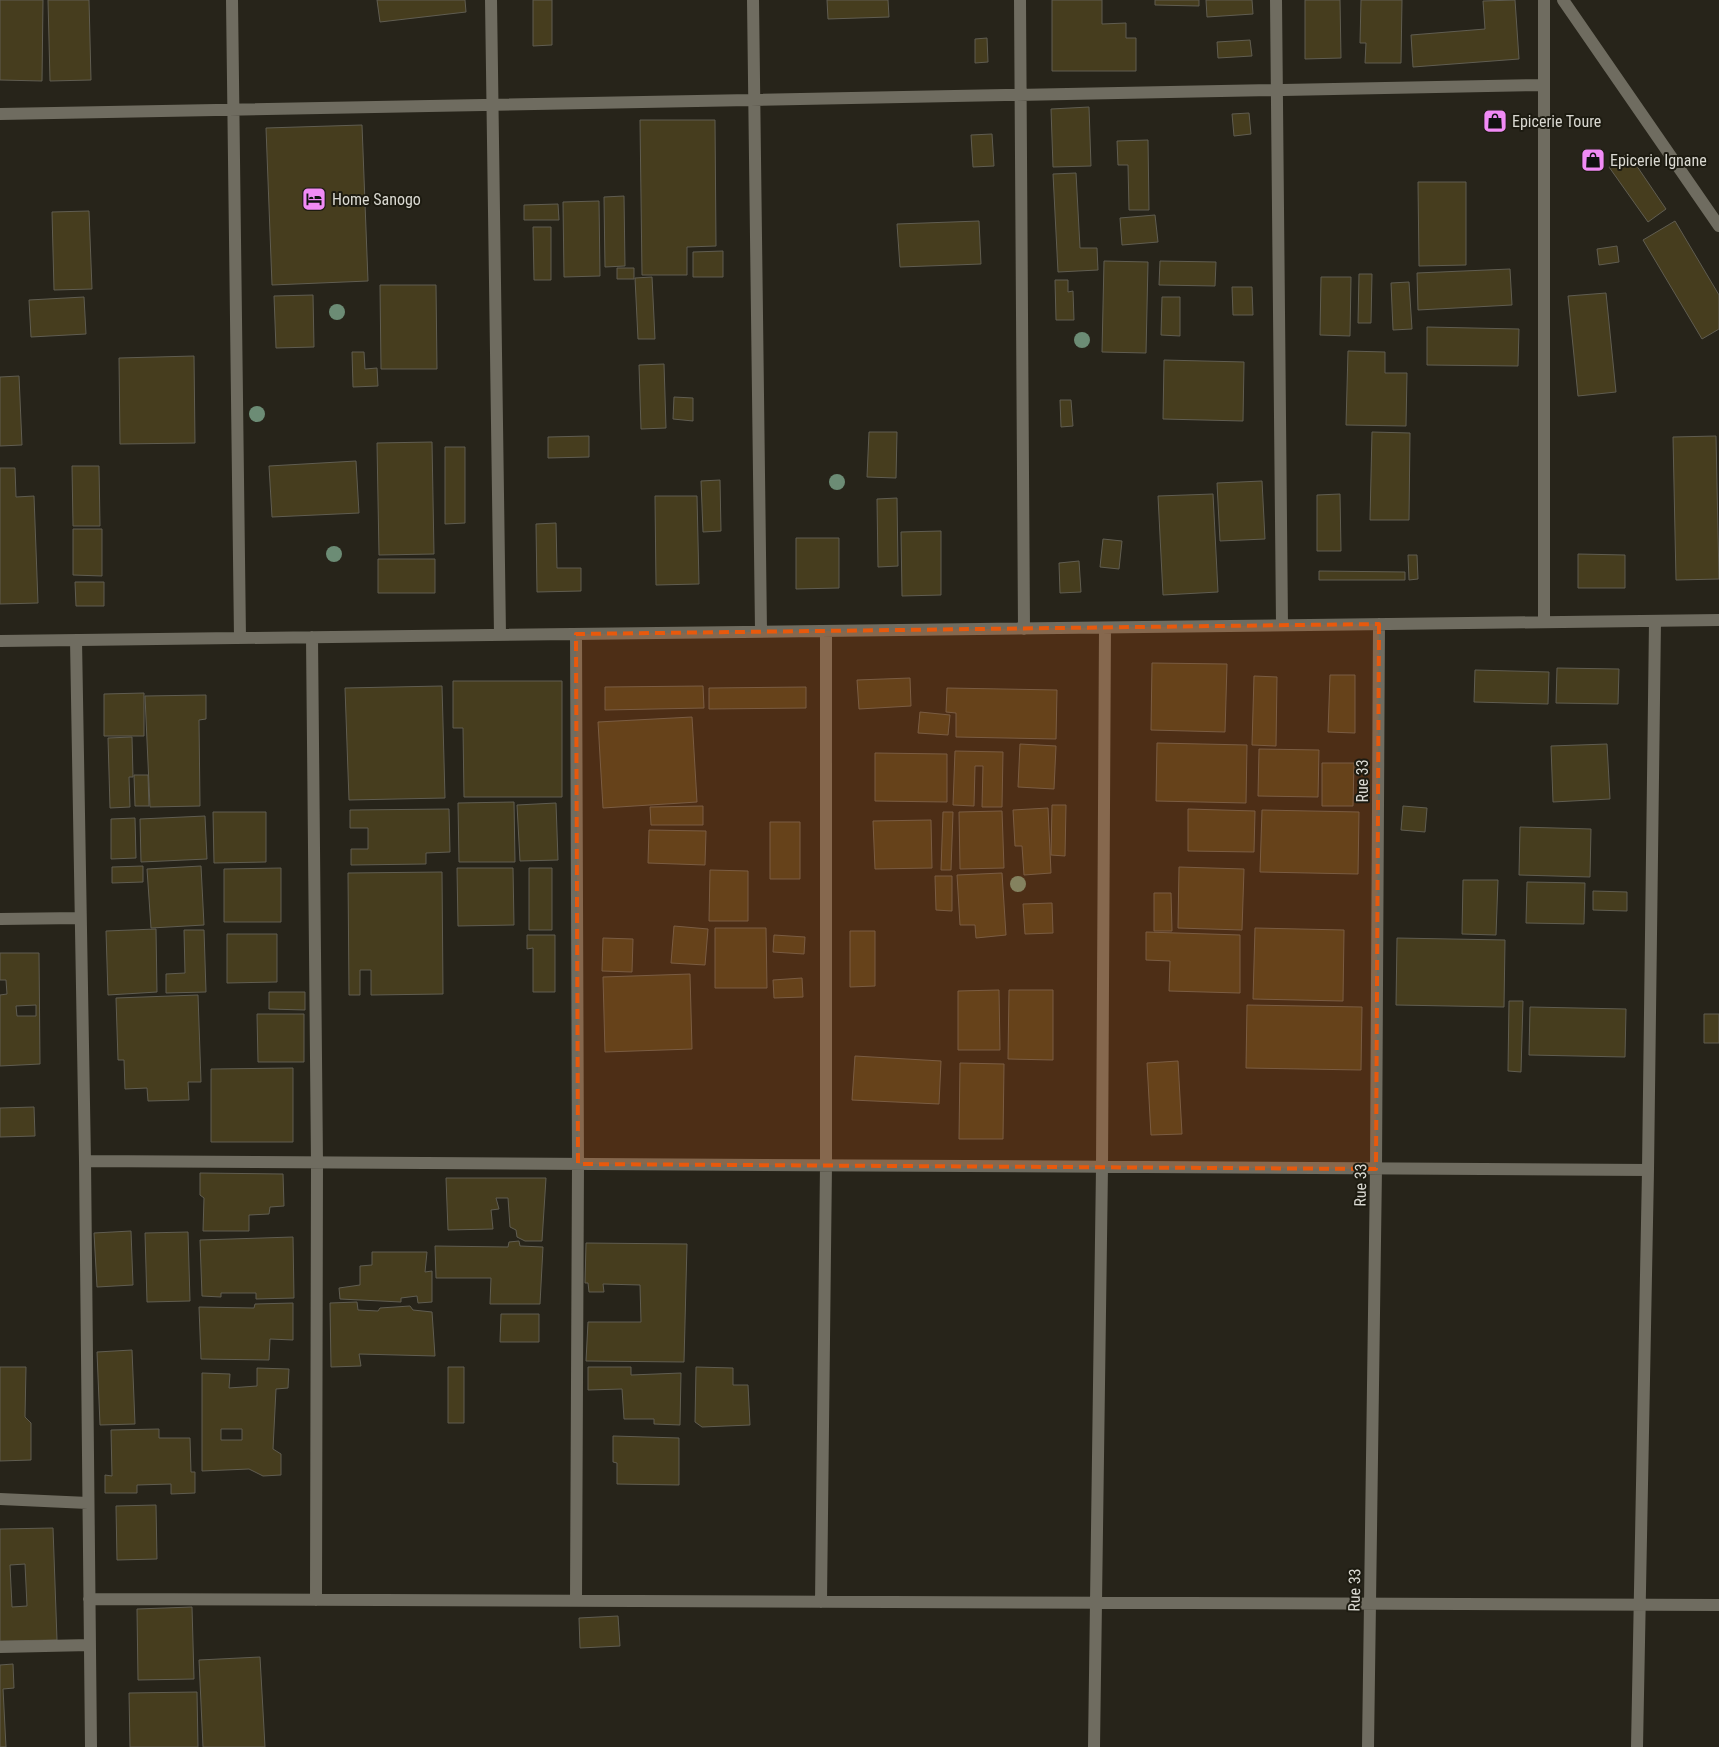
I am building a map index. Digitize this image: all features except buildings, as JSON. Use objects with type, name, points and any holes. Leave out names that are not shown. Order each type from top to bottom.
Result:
[{"type":"street","points":[[232,0],[240,638]]},
{"type":"street","points":[[491,0],[500,635]]},
{"type":"street","points":[[753,0],[761,632]]},
{"type":"street","points":[[1020,0],[1024,629]]},
{"type":"street","points":[[1276,0],[1282,626]]},
{"type":"street","points":[[1544,0],[1544,622]]},
{"type":"street","points":[[1563,0],[1719,226]]},
{"type":"street","points":[[0,114],[1543,85]]},
{"type":"street","points":[[0,641],[1719,620]]},
{"type":"street","points":[[1637,1747],[1648,1170],[1655,621]]},
{"type":"street","name":"Rue 33","points":[[1368,1747],[1376,1169],[1379,624]]},
{"type":"street","points":[[1094,1747],[1102,1167],[1105,628]]},
{"type":"street","points":[[821,1602],[826,1165],[826,631]]},
{"type":"street","points":[[576,634],[578,1164],[576,1601]]},
{"type":"street","points":[[312,637],[317,1163],[316,1600]]},
{"type":"street","points":[[76,640],[85,1161],[91,1747]]},
{"type":"street","points":[[0,919],[80,918]]},
{"type":"street","points":[[85,1161],[1648,1170]]},
{"type":"street","points":[[0,1500],[88,1503]]},
{"type":"street","points":[[89,1599],[1719,1605]]},
{"type":"street","points":[[0,1647],[90,1645]]},
{"type":"highlighted area","points":[[1379,624],[1376,1169],[578,1164],[576,634]]},
{"type":"place","name":"Epicerie Toure","points":[[1495,121]]},
{"type":"place","name":"Epicerie Ignane","points":[[1593,160]]},
{"type":"place","name":"Home Sanogo","points":[[314,199]]}]
